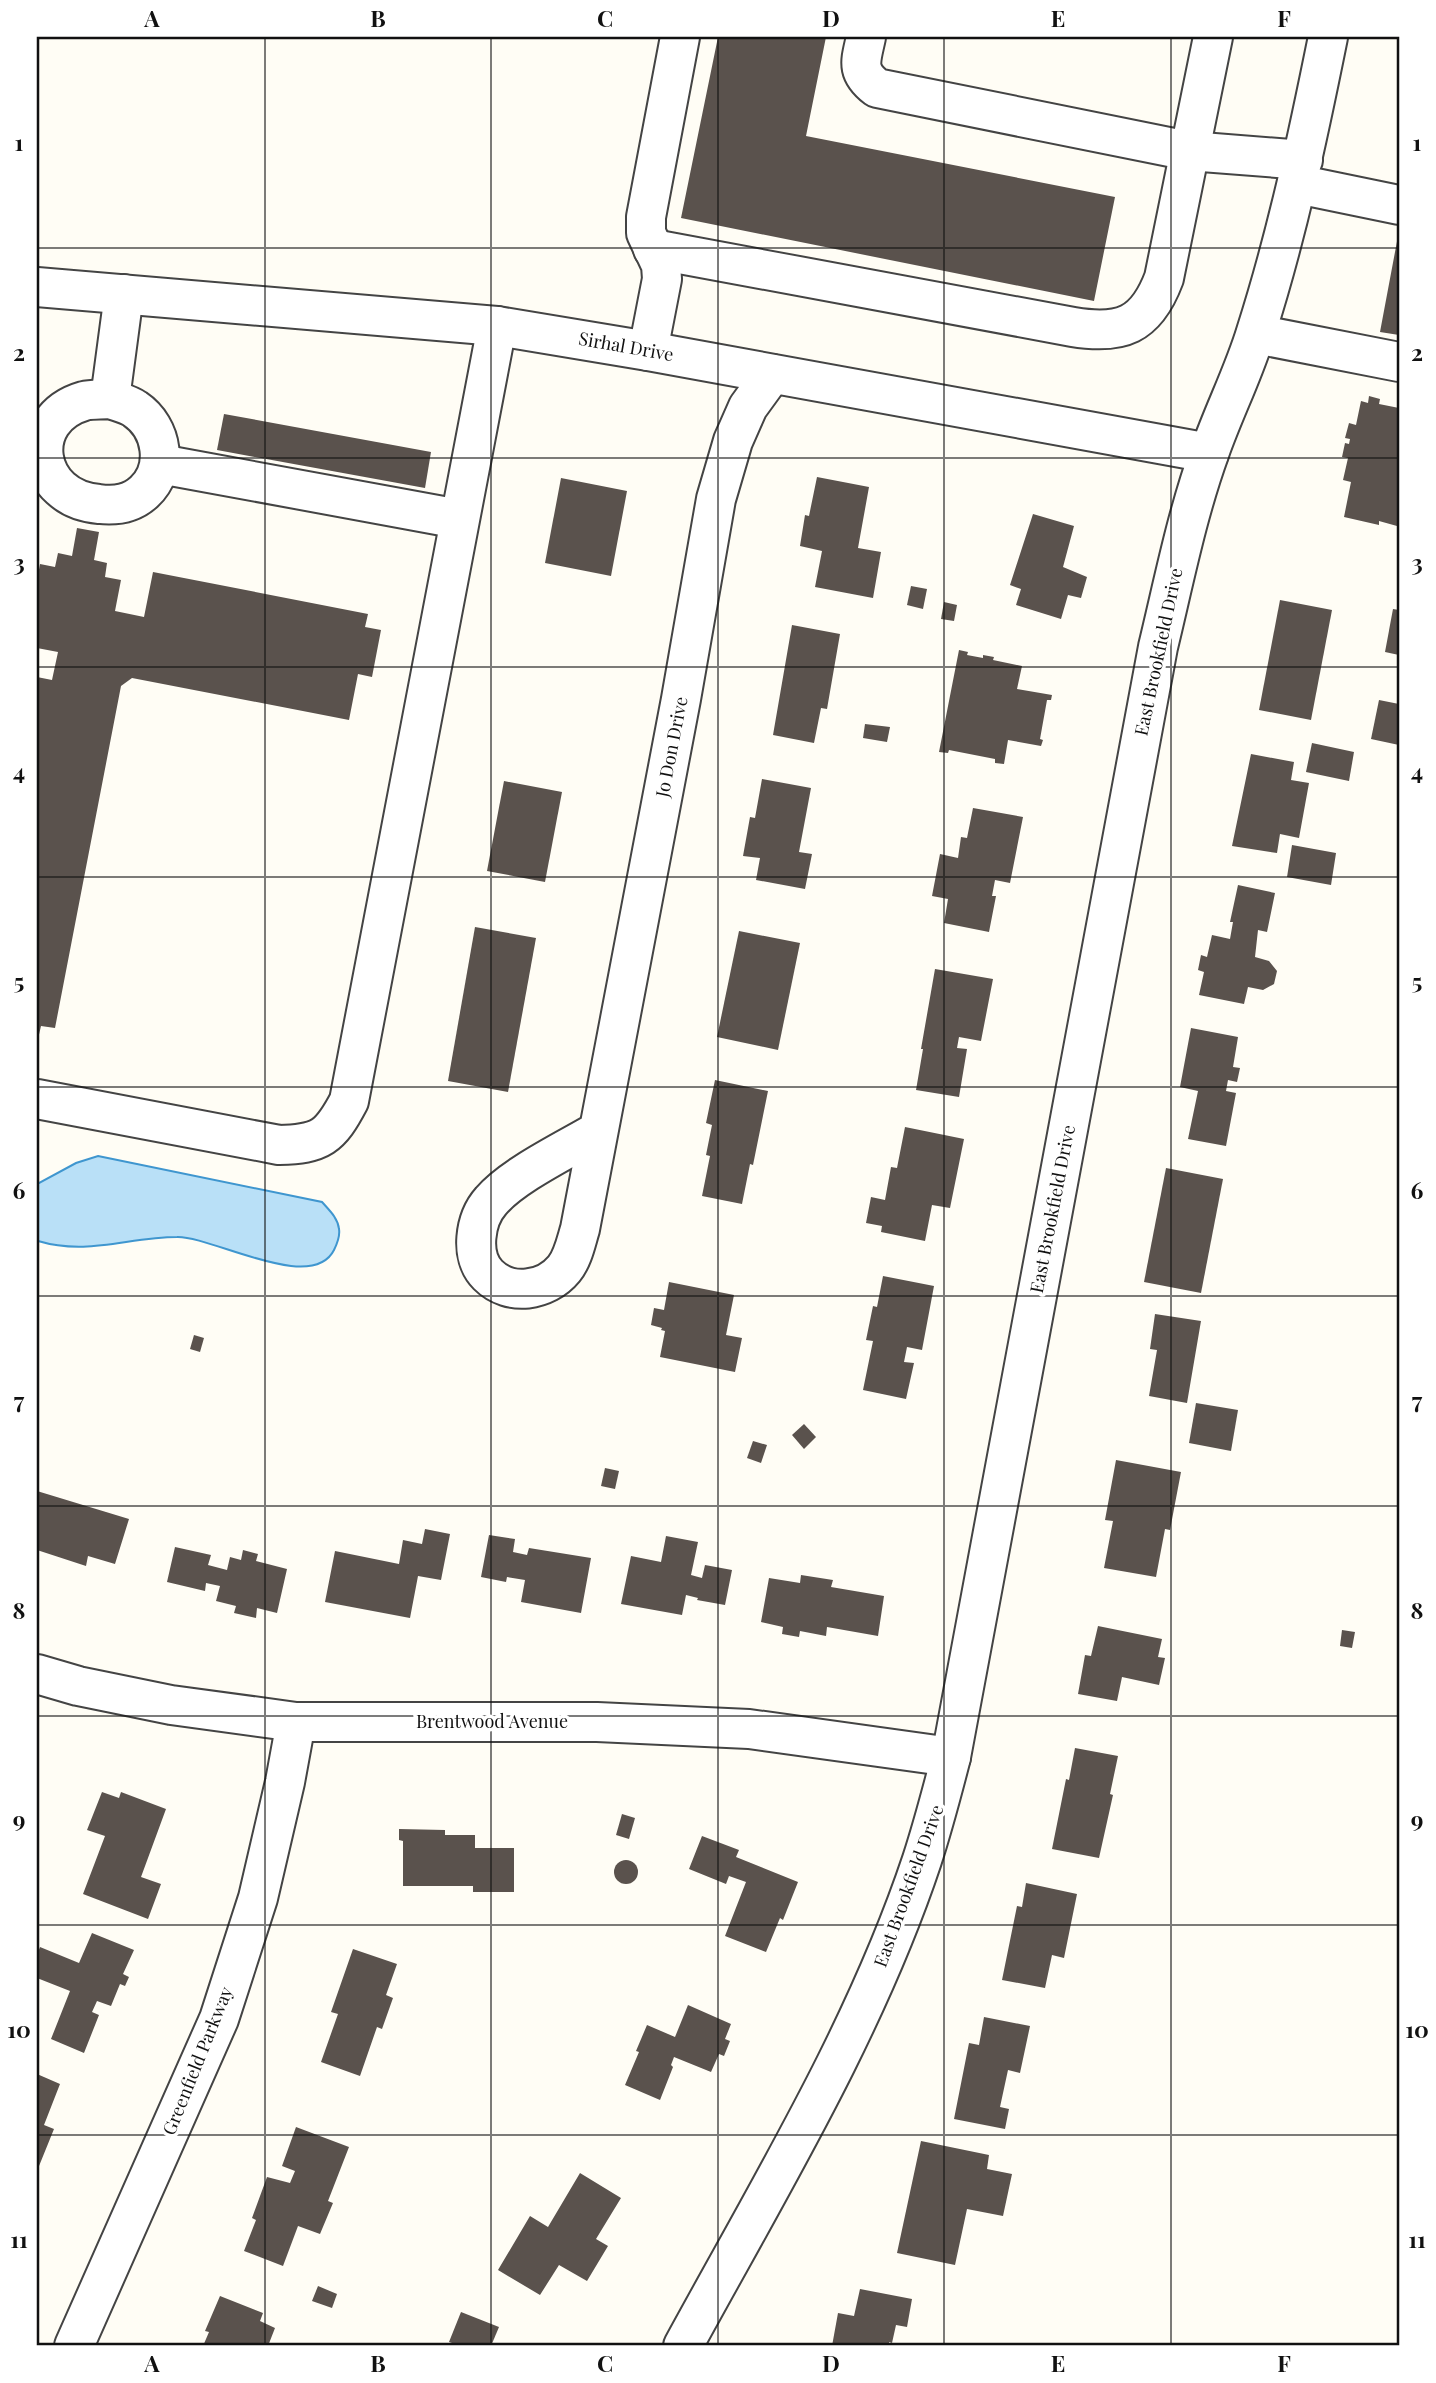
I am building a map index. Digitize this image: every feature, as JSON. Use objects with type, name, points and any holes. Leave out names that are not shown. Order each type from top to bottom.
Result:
[{"type":"street","points":[[648,351],[662,279],[661,265],[646,233],[646,217],[681,37]]},
{"type":"street","points":[[866,37],[860,64],[864,79],[877,88],[1300,172],[1399,205]]},
{"type":"street","points":[[653,249],[1095,331],[1117,328],[1141,317],[1156,301],[1164,278],[1213,37]]},
{"type":"street","name":"East Brookfield Drive","points":[[683,2346],[817,2099],[870,1990],[922,1861],[950,1757],[1158,647],[1209,453],[1256,334],[1300,172],[1328,37]]},
{"type":"street","name":"Sirhal Drive","points":[[37,287],[496,326],[1209,453]]},
{"type":"street","points":[[110,399],[124,294]]},
{"type":"street","points":[[37,1099],[279,1145],[304,1145],[323,1137],[337,1124],[349,1101],[496,326]]},
{"type":"street","points":[[1256,334],[1399,362]]},
{"type":"street","name":"Jo Don Drive","points":[[598,1131],[679,712],[716,499],[733,441],[748,407],[772,374]]},
{"type":"street","points":[[110,399],[135,408],[150,425],[159,445],[160,464],[152,484],[137,498],[116,506],[93,504],[73,498],[55,485],[44,465],[40,443],[52,424],[66,410],[84,401],[110,399]]},
{"type":"street","points":[[160,464],[459,519]]},
{"type":"street","name":"Brentwood Avenue","points":[[37,1674],[78,1686],[171,1705],[296,1722],[597,1722],[749,1728],[950,1757]]},
{"type":"street","name":"Greenfield Parkway","points":[[74,2346],[219,2019],[258,1898],[296,1722]]},
{"type":"water","points":[[98,1156],[322,1202],[333,1214],[338,1225],[336,1245],[322,1262],[305,1266],[260,1260],[193,1239],[177,1237],[74,1247],[38,1241],[37,1184],[76,1163]]},
{"type":"building","points":[[718,37],[826,37],[806,136],[1115,197],[1094,301],[681,218]]},
{"type":"building","points":[[1399,236],[1399,335],[1380,332]]},
{"type":"building","points":[[1369,396],[1380,399],[1379,404],[1399,408],[1397,526],[1344,517],[1351,482],[1343,480],[1348,458],[1342,457],[1345,443],[1349,444],[1350,439],[1345,438],[1349,423],[1356,425],[1361,401],[1368,403]]},
{"type":"building","points":[[224,414],[431,452],[425,488],[217,450]]},
{"type":"building","points":[[817,477],[869,487],[858,548],[881,552],[873,598],[815,587],[822,551],[800,546],[805,515],[809,516]]},
{"type":"building","points":[[561,478],[627,491],[611,576],[545,563]]},
{"type":"building","points":[[1033,514],[1074,526],[1063,567],[1087,577],[1081,598],[1068,595],[1061,619],[1016,605],[1021,589],[1010,585]]},
{"type":"building","points":[[77,528],[99,532],[94,560],[107,563],[105,577],[121,580],[115,611],[144,617],[153,572],[368,614],[365,627],[381,630],[372,677],[358,674],[349,720],[132,678],[121,686],[55,1028],[41,1026],[38,1039],[37,677],[52,680],[58,652],[37,648],[37,581],[40,564],[55,567],[58,553],[72,556]]},
{"type":"building","points":[[911,586],[927,589],[923,609],[907,605]]},
{"type":"building","points":[[1280,600],[1332,610],[1311,720],[1259,710]]},
{"type":"building","points":[[944,602],[957,605],[954,621],[941,619]]},
{"type":"building","points":[[1393,609],[1399,610],[1399,655],[1385,652]]},
{"type":"building","points":[[792,625],[840,634],[827,709],[821,708],[814,743],[773,735]]},
{"type":"building","points":[[959,650],[968,652],[967,655],[994,657],[993,660],[1022,666],[1017,689],[1052,695],[1051,700],[1047,700],[1041,746],[1008,740],[1004,764],[995,763],[995,759],[949,750],[948,753],[939,752]]},
{"type":"building","points":[[1379,700],[1399,704],[1399,745],[1371,739]]},
{"type":"building","points":[[865,724],[890,727],[887,742],[863,738]]},
{"type":"building","points":[[1312,743],[1354,752],[1349,781],[1306,772]]},
{"type":"building","points":[[1251,754],[1294,762],[1291,780],[1309,783],[1299,838],[1280,834],[1277,853],[1232,846]]},
{"type":"building","points":[[762,779],[811,788],[799,852],[812,854],[805,889],[756,880],[760,858],[743,856],[750,817],[755,818]]},
{"type":"building","points":[[504,781],[562,792],[545,882],[487,871]]},
{"type":"building","points":[[973,808],[1023,817],[1010,883],[995,880],[992,896],[996,896],[989,932],[944,923],[948,899],[932,896],[940,854],[958,858],[961,837],[967,838]]},
{"type":"building","points":[[1292,845],[1336,853],[1331,885],[1287,877]]},
{"type":"building","points":[[1238,885],[1275,893],[1267,932],[1258,930],[1255,957],[1269,961],[1277,971],[1274,984],[1263,990],[1248,987],[1244,1004],[1199,995],[1204,972],[1198,970],[1201,955],[1207,957],[1212,935],[1230,939],[1233,922],[1230,922]]},
{"type":"building","points":[[475,927],[536,938],[508,1092],[448,1081]]},
{"type":"building","points":[[739,931],[800,943],[778,1050],[717,1037]]},
{"type":"building","points":[[935,969],[993,979],[981,1041],[959,1037],[957,1048],[967,1049],[959,1097],[916,1090]]},
{"type":"building","points":[[1191,1028],[1238,1037],[1233,1067],[1240,1068],[1237,1082],[1228,1080],[1226,1091],[1236,1093],[1226,1146],[1188,1139],[1198,1091],[1180,1087]]},
{"type":"building","points":[[715,1080],[768,1091],[742,1204],[702,1196],[710,1156],[706,1155],[712,1125],[706,1123]]},
{"type":"building","points":[[905,1127],[964,1139],[950,1208],[932,1205],[925,1241],[881,1232],[882,1226],[866,1223],[871,1197],[885,1200],[891,1167],[897,1168]]},
{"type":"building","points":[[1166,1168],[1223,1179],[1201,1293],[1144,1282]]},
{"type":"building","points":[[883,1276],[934,1286],[922,1350],[907,1347],[904,1362],[914,1363],[906,1399],[863,1390],[873,1341],[866,1340],[873,1306],[877,1307]]},
{"type":"building","points":[[669,1282],[734,1295],[726,1335],[742,1338],[735,1372],[660,1357],[665,1331],[651,1325],[654,1308],[664,1310]]},
{"type":"building","points":[[1155,1314],[1201,1321],[1187,1403],[1149,1396],[1157,1350],[1150,1349]]},
{"type":"building","points":[[194,1335],[204,1338],[200,1352],[190,1349]]},
{"type":"building","points":[[1196,1403],[1238,1410],[1231,1451],[1189,1443]]},
{"type":"building","points":[[804,1424],[816,1437],[804,1449],[792,1435]]},
{"type":"building","points":[[753,1441],[767,1445],[761,1463],[747,1458]]},
{"type":"building","points":[[1116,1460],[1181,1472],[1170,1530],[1165,1529],[1156,1577],[1104,1568],[1113,1521],[1105,1520]]},
{"type":"building","points":[[605,1468],[619,1471],[615,1489],[601,1486]]},
{"type":"building","points":[[37,1491],[129,1519],[115,1564],[88,1556],[86,1566],[37,1550]]},
{"type":"building","points":[[425,1529],[450,1534],[441,1580],[418,1576],[410,1618],[325,1602],[335,1551],[399,1564],[403,1540],[422,1544]]},
{"type":"building","points":[[489,1535],[515,1539],[513,1552],[527,1555],[529,1548],[591,1558],[581,1613],[521,1602],[525,1580],[507,1577],[506,1582],[481,1577]]},
{"type":"building","points":[[666,1536],[698,1542],[691,1575],[702,1578],[705,1565],[732,1570],[725,1605],[697,1600],[698,1598],[686,1595],[682,1615],[621,1604],[631,1556],[661,1562]]},
{"type":"building","points":[[175,1547],[211,1555],[208,1565],[227,1570],[230,1557],[241,1560],[243,1550],[258,1554],[256,1561],[287,1569],[277,1613],[257,1608],[256,1618],[234,1613],[236,1606],[216,1601],[220,1586],[206,1583],[205,1591],[167,1582]]},
{"type":"building","points":[[801,1575],[833,1580],[831,1587],[884,1596],[878,1636],[827,1627],[826,1636],[800,1631],[799,1637],[782,1634],[783,1627],[761,1622],[769,1578],[800,1583]]},
{"type":"building","points":[[1098,1626],[1162,1639],[1158,1657],[1165,1658],[1159,1685],[1122,1677],[1117,1701],[1078,1694],[1085,1655],[1091,1656]]},
{"type":"building","points":[[1342,1630],[1355,1632],[1352,1648],[1340,1646]]},
{"type":"building","points":[[1075,1748],[1118,1756],[1110,1794],[1113,1795],[1099,1858],[1052,1849]]},
{"type":"building","points":[[102,1792],[119,1798],[121,1792],[166,1809],[141,1877],[161,1884],[148,1919],[83,1894],[105,1836],[87,1830]]},
{"type":"building","points":[[622,1814],[635,1818],[629,1839],[616,1835]]},
{"type":"building","points":[[399,1829],[445,1830],[445,1835],[475,1835],[475,1848],[514,1848],[514,1892],[473,1892],[473,1886],[403,1886],[403,1841],[399,1840]]},
{"type":"building","points":[[702,1836],[739,1850],[736,1857],[798,1882],[783,1920],[780,1918],[766,1952],[725,1936],[746,1882],[729,1876],[726,1884],[689,1869]]},
{"type":"building","points":[[626,1860],[637,1867],[638,1872],[631,1883],[626,1884],[615,1877],[614,1872],[621,1861]]},
{"type":"building","points":[[1026,1883],[1077,1894],[1064,1958],[1052,1955],[1045,1988],[1002,1980],[1017,1906],[1022,1907]]},
{"type":"building","points":[[92,1933],[134,1950],[123,1974],[129,1977],[125,1986],[120,1984],[111,2006],[97,2001],[92,2012],[99,2015],[84,2053],[51,2039],[70,1991],[37,1978],[37,1955],[40,1947],[79,1963]]},
{"type":"building","points":[[353,1949],[397,1964],[386,1995],[393,1998],[382,2029],[377,2027],[360,2076],[321,2062],[338,2014],[331,2012]]},
{"type":"building","points":[[688,2005],[731,2024],[725,2039],[730,2041],[724,2056],[719,2054],[711,2072],[674,2057],[671,2065],[673,2067],[660,2100],[625,2085],[647,2025],[675,2037]]},
{"type":"building","points":[[984,2017],[1030,2026],[1020,2073],[1008,2070],[1000,2107],[1009,2109],[1005,2129],[954,2119],[969,2043],[979,2045]]},
{"type":"building","points":[[37,2074],[60,2084],[44,2125],[54,2129],[37,2171]]},
{"type":"building","points":[[296,2127],[349,2147],[328,2201],[333,2203],[320,2234],[298,2226],[283,2266],[244,2251],[256,2220],[252,2218],[267,2177],[290,2183],[295,2171],[282,2166]]},
{"type":"building","points":[[921,2141],[989,2155],[987,2169],[1012,2174],[1003,2216],[967,2209],[955,2265],[897,2253]]},
{"type":"building","points":[[580,2173],[621,2198],[596,2239],[608,2246],[587,2281],[559,2265],[540,2295],[498,2270],[530,2216],[548,2227]]},
{"type":"building","points":[[318,2286],[337,2294],[332,2308],[312,2301]]},
{"type":"building","points":[[860,2289],[912,2299],[907,2327],[896,2325],[889,2346],[832,2346],[838,2313],[854,2316]]},
{"type":"building","points":[[220,2296],[263,2313],[260,2321],[275,2328],[268,2346],[203,2346],[209,2332],[205,2331]]},
{"type":"building","points":[[461,2312],[499,2327],[491,2346],[461,2346],[449,2342]]}]
